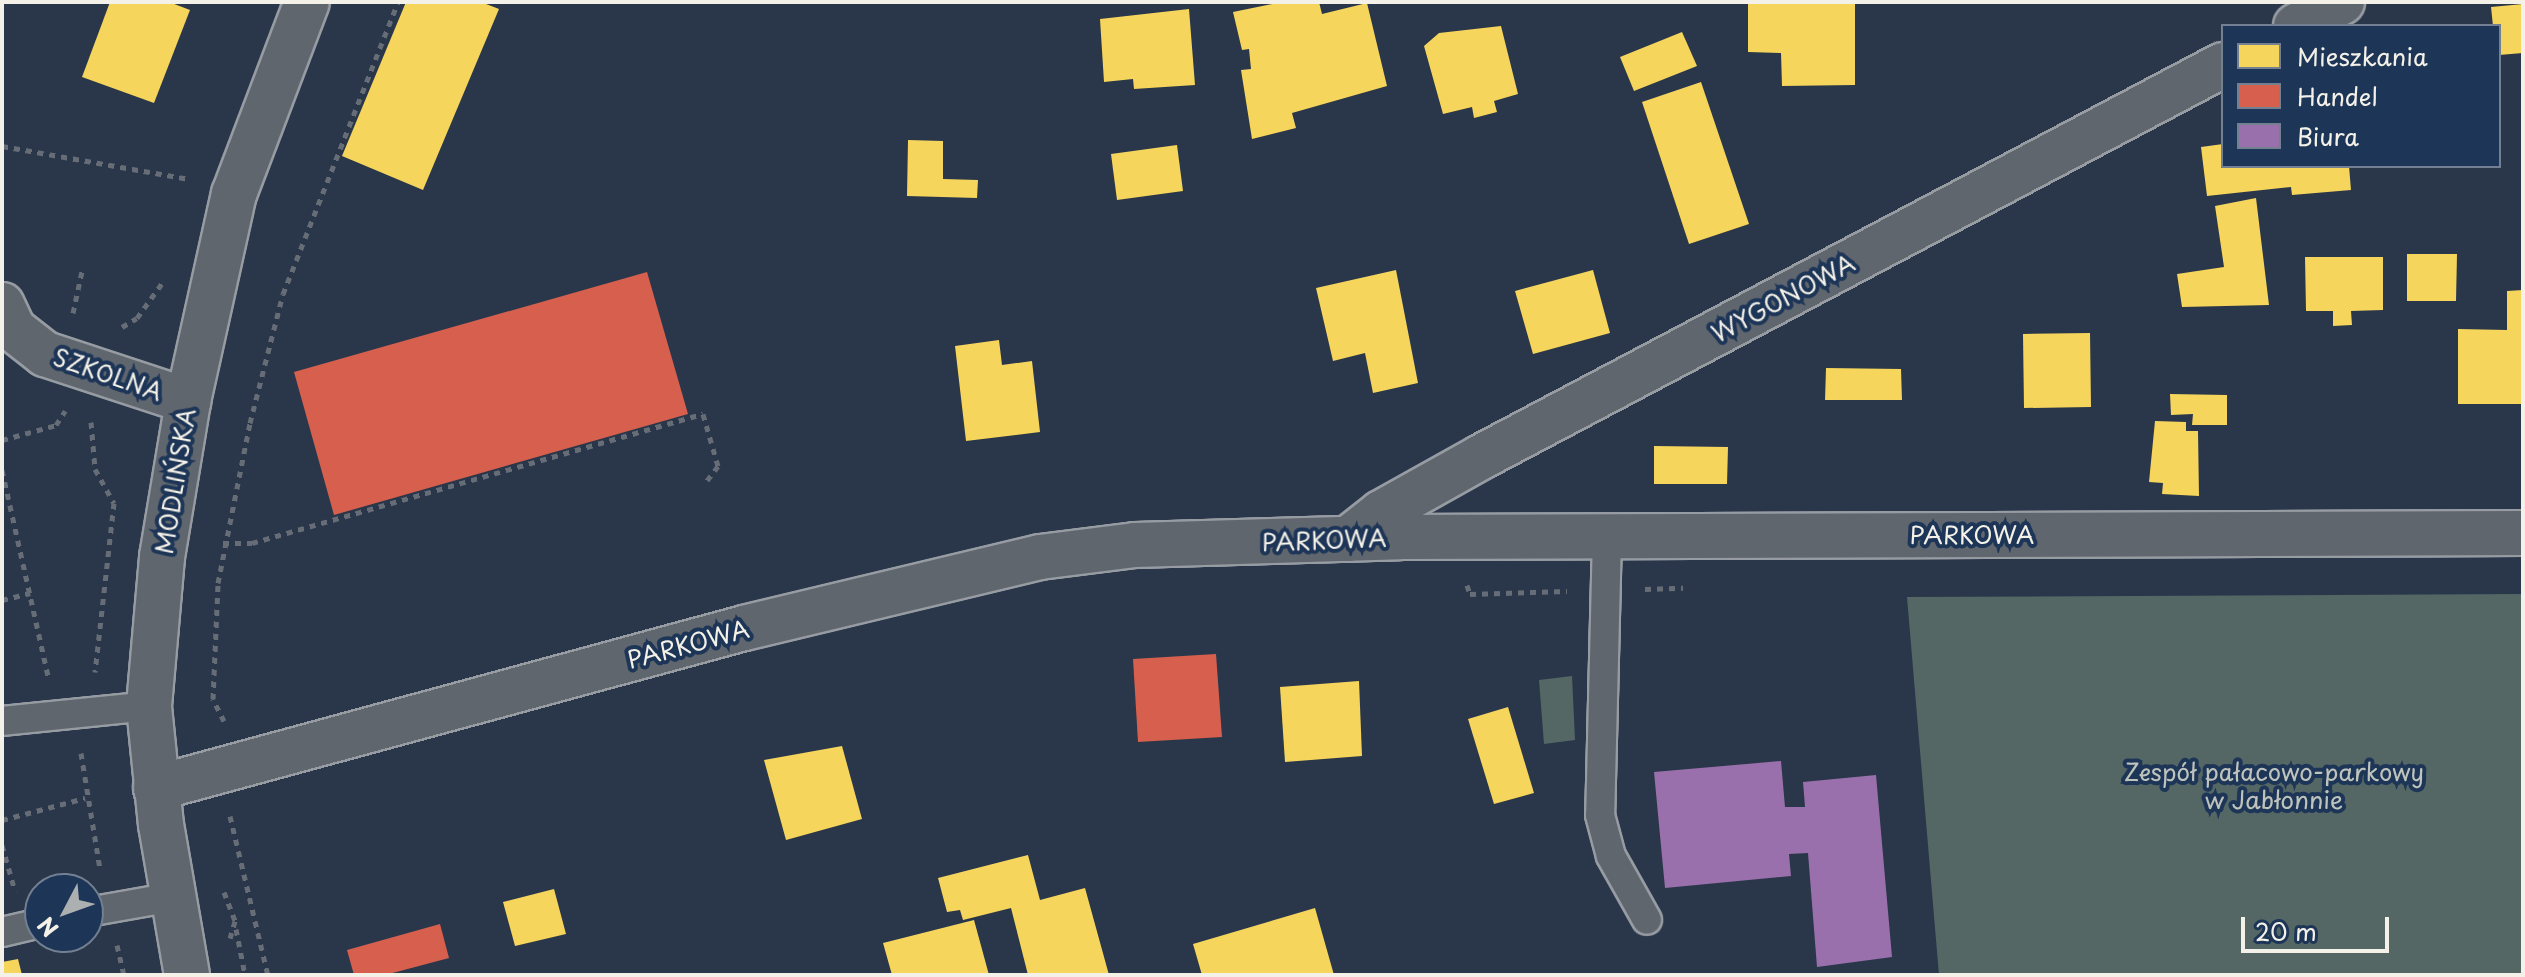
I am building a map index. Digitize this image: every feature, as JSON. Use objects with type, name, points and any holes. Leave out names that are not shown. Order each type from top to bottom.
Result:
[{"type":"street","name":"MODLIŃSKA","points":[[187,975],[156,788],[149,706],[162,557],[188,401],[234,194],[307,2]]},
{"type":"street","points":[[2300,24],[2342,2]]},
{"type":"street","name":"WYGONOWA","points":[[1348,539],[1381,513],[1481,457],[2221,66]]},
{"type":"street","name":"SZKOLNA","points":[[2,305],[13,329],[45,354],[188,401]]},
{"type":"street","name":"PARKOWA","points":[[156,788],[744,628],[1040,557],[1135,545],[1607,536],[2523,533]]},
{"type":"lane","points":[[1607,536],[1600,815],[1611,856],[1647,920]]},
{"type":"lane","points":[[2,721],[56,712],[149,706]]},
{"type":"lane","points":[[104,909],[173,897]]},
{"type":"lane","points":[[2,932],[24,927]]},
{"type":"path","points":[[263,759],[257,726],[229,731],[213,699],[223,543],[283,294],[398,2]]},
{"type":"path","points":[[2,146],[194,178],[189,194]]},
{"type":"path","points":[[2,820],[85,798],[80,744],[102,641],[114,503],[95,469],[94,426],[71,324],[82,271]]},
{"type":"path","points":[[2,440],[56,425],[79,366],[137,318],[165,278]]},
{"type":"path","points":[[223,543],[252,543],[703,414],[718,466],[705,483]]},
{"type":"path","points":[[2,470],[56,712]]},
{"type":"path","points":[[2,600],[30,593]]},
{"type":"path","points":[[226,799],[268,975]]},
{"type":"path","points":[[236,928],[245,975]]},
{"type":"path","points":[[117,946],[124,975]]},
{"type":"green space","name":"Zespół pałacowo-parkowy w Jabłonnie","points":[[2523,594],[2523,975],[1939,975],[1907,597]]},
{"type":"green space","points":[[1572,676],[1575,740],[1544,744],[1539,680]]},
{"type":"building: Mieszkania","points":[[110,2],[169,2],[190,10],[154,103],[82,77]]},
{"type":"building: Mieszkania","points":[[406,2],[481,2],[499,9],[423,190],[342,156]]},
{"type":"building: Mieszkania","points":[[1282,2],[1319,2],[1322,14],[1367,3],[1387,86],[1292,113],[1296,128],[1252,139],[1241,70],[1251,69],[1249,49],[1242,50],[1233,12]]},
{"type":"building: Mieszkania","points":[[1748,2],[1855,2],[1855,85],[1782,86],[1781,53],[1748,52]]},
{"type":"building: Mieszkania","points":[[2523,4],[2523,53],[2501,55],[2501,24],[2493,24],[2491,7]]},
{"type":"building: Mieszkania","points":[[1189,9],[1195,85],[1134,89],[1133,79],[1104,82],[1100,19]]},
{"type":"building: Mieszkania","points":[[1501,26],[1518,94],[1494,101],[1497,112],[1474,118],[1472,107],[1443,114],[1424,46],[1439,33]]},
{"type":"building: Mieszkania","points":[[1682,32],[1697,66],[1634,91],[1620,57]]},
{"type":"building: Mieszkania","points":[[1701,82],[1749,224],[1689,244],[1642,102]]},
{"type":"building: Mieszkania","points":[[908,140],[943,141],[943,179],[978,180],[977,198],[907,196]]},
{"type":"building: Mieszkania","points":[[2221,144],[2221,168],[2349,168],[2351,190],[2292,195],[2291,187],[2207,196],[2201,147]]},
{"type":"building: Mieszkania","points":[[1177,145],[1183,191],[1117,200],[1111,154]]},
{"type":"building: Mieszkania","points":[[2256,198],[2269,305],[2182,307],[2177,274],[2224,267],[2215,206]]},
{"type":"building: Mieszkania","points":[[2407,254],[2457,254],[2456,301],[2407,301]]},
{"type":"building: Mieszkania","points":[[2305,257],[2383,257],[2383,310],[2351,311],[2352,325],[2333,326],[2333,311],[2306,311]]},
{"type":"building: Mieszkania","points":[[1396,270],[1418,383],[1373,393],[1365,353],[1333,361],[1316,288]]},
{"type":"building: Mieszkania","points":[[1593,270],[1610,333],[1533,354],[1515,291]]},
{"type":"building: Mieszkania","points":[[2523,290],[2523,404],[2458,404],[2458,329],[2507,330],[2507,291]]},
{"type":"building: Mieszkania","points":[[2090,333],[2091,407],[2024,408],[2023,334]]},
{"type":"building: Mieszkania","points":[[999,340],[1002,365],[1032,361],[1040,432],[966,441],[955,346]]},
{"type":"building: Mieszkania","points":[[1826,368],[1901,369],[1902,400],[1825,400]]},
{"type":"building: Mieszkania","points":[[2170,394],[2227,395],[2227,425],[2192,425],[2193,414],[2171,415]]},
{"type":"building: Mieszkania","points":[[2155,421],[2186,422],[2186,431],[2198,431],[2199,496],[2162,494],[2163,483],[2149,482]]},
{"type":"building: Mieszkania","points":[[1654,446],[1728,447],[1727,484],[1654,484]]},
{"type":"building: Mieszkania","points":[[1359,681],[1362,756],[1285,762],[1280,687]]},
{"type":"building: Mieszkania","points":[[1508,707],[1534,793],[1494,804],[1468,719]]},
{"type":"building: Mieszkania","points":[[842,746],[862,819],[786,840],[764,760]]},
{"type":"building: Mieszkania","points":[[1028,855],[1040,900],[1085,888],[1109,975],[1028,975],[1011,908],[963,920],[960,910],[947,912],[938,878]]},
{"type":"building: Mieszkania","points":[[554,889],[566,934],[515,946],[503,902]]},
{"type":"building: Mieszkania","points":[[1315,908],[1334,975],[1202,975],[1193,944]]},
{"type":"building: Mieszkania","points":[[974,920],[989,975],[892,975],[883,943]]},
{"type":"building: Mieszkania","points":[[18,959],[22,975],[2,975],[2,962]]},
{"type":"building: Handel","points":[[647,272],[688,414],[334,515],[294,372]]},
{"type":"building: Handel","points":[[1216,654],[1222,737],[1138,742],[1133,659]]},
{"type":"building: Handel","points":[[440,924],[449,958],[385,975],[354,975],[347,950]]},
{"type":"building: Biura","points":[[1781,761],[1785,807],[1805,807],[1803,782],[1876,775],[1892,957],[1817,967],[1808,853],[1789,854],[1791,876],[1665,888],[1654,772]]}]
